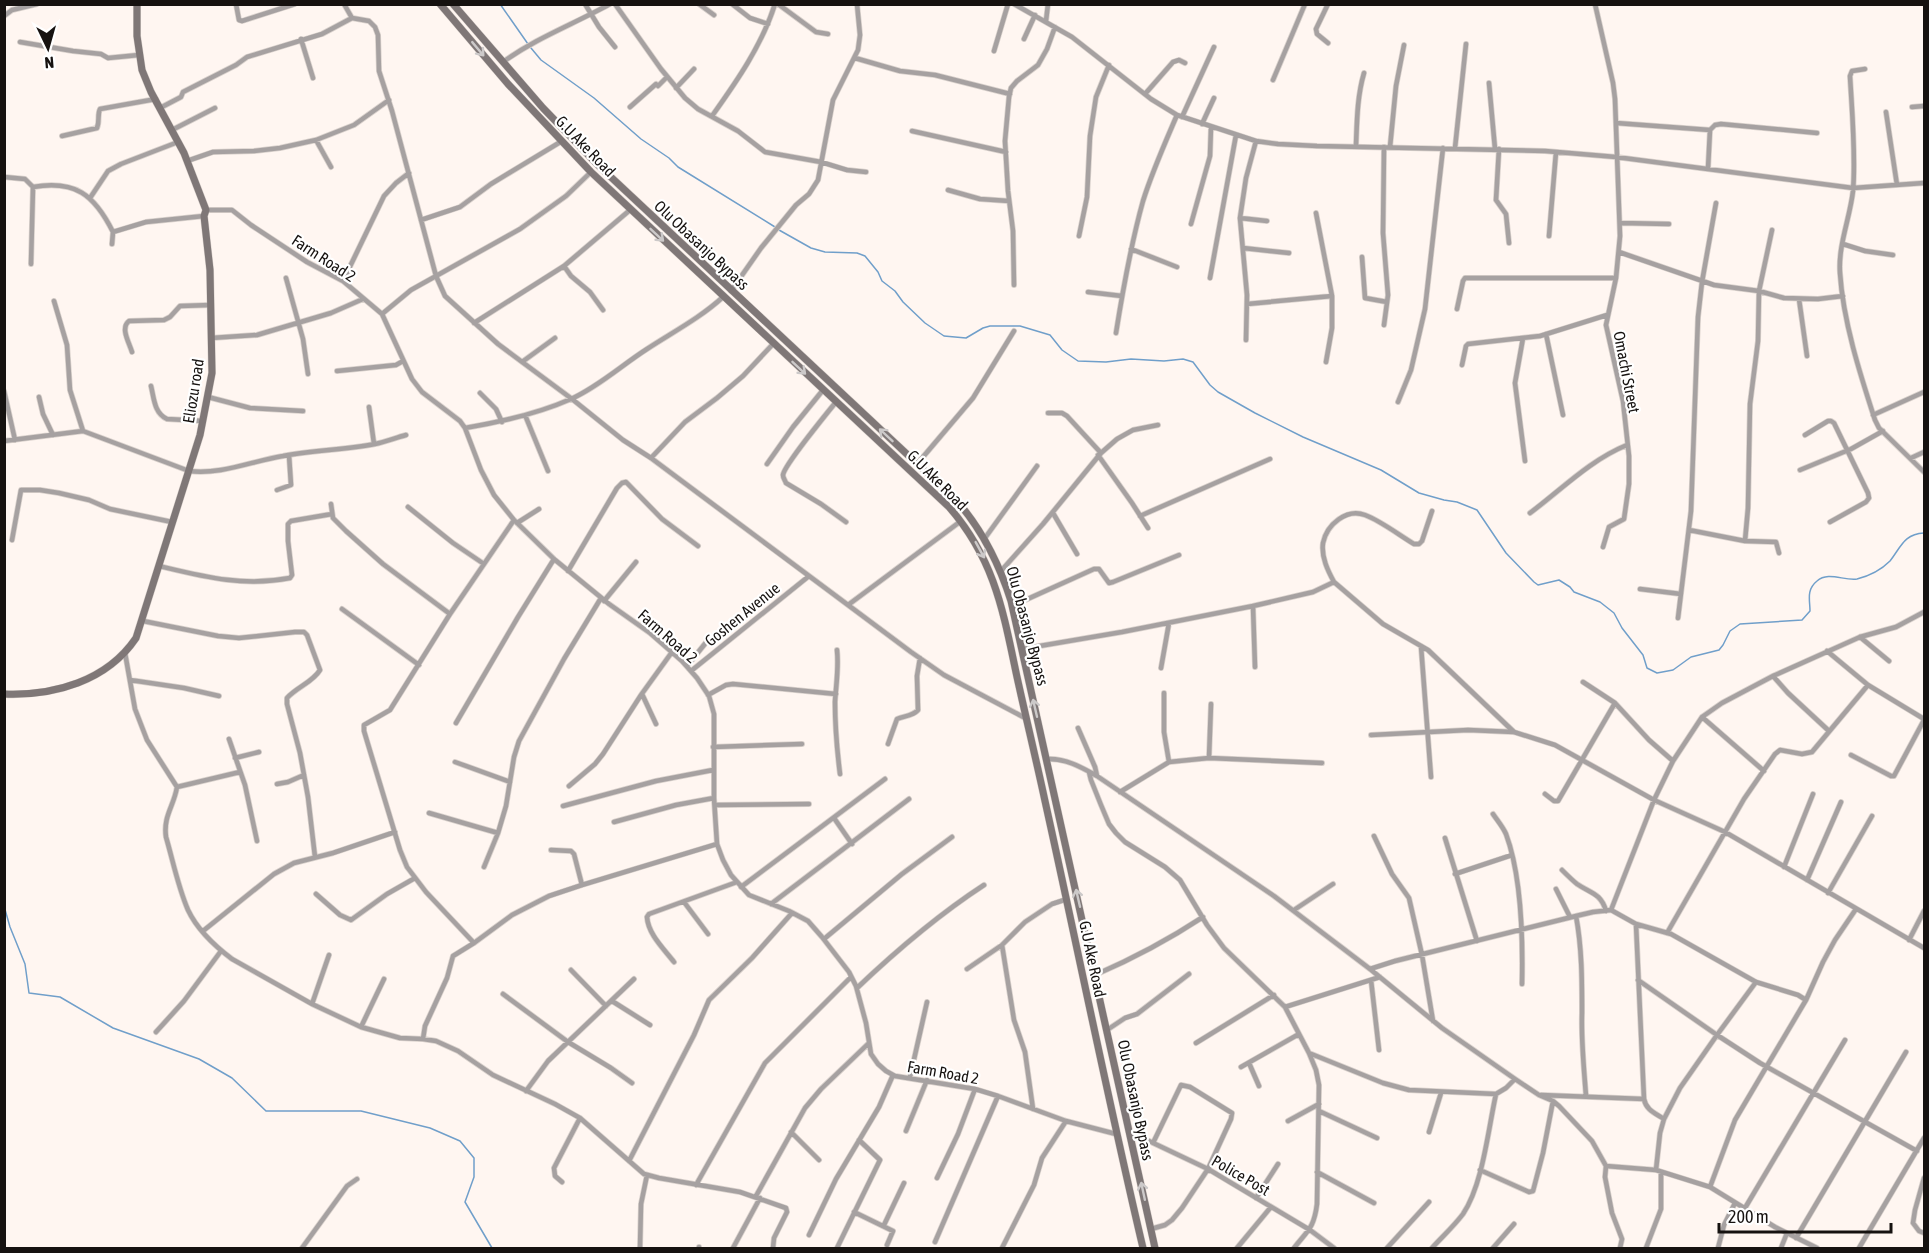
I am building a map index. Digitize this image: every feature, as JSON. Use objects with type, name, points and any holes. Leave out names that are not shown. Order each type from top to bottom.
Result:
[{"type":"main road","name":"Eliozu road","points":[[4,694],[24,695],[58,690],[98,674],[113,665],[136,638],[189,471],[208,396],[212,373],[212,339],[210,270],[205,213],[187,161],[142,70],[139,55],[137,4]]},
{"type":"main road","name":"G.U Ake Road","points":[[440,4],[508,84],[591,172],[949,507],[961,521],[984,557],[1001,604],[1067,899],[1116,1134],[1143,1248]]},
{"type":"main road","name":"Olu Obasanjo Bypass","points":[[453,4],[598,165],[957,501],[985,538],[1001,571],[1012,606],[1155,1248]]},
{"type":"street","points":[[4,16],[12,10],[37,4]]},
{"type":"street","points":[[236,4],[239,20],[242,21],[295,4]]},
{"type":"street","points":[[345,4],[352,18]]},
{"type":"street","points":[[585,4],[598,27],[615,47]]},
{"type":"street","points":[[503,62],[543,37],[613,4],[667,77],[698,109],[738,131],[765,152],[866,172]]},
{"type":"street","points":[[699,4],[714,15]]},
{"type":"street","points":[[732,4],[750,18],[768,24]]},
{"type":"street","points":[[712,116],[744,70],[776,4],[816,32],[828,34]]},
{"type":"street","points":[[731,291],[761,248],[796,205],[809,194],[818,180],[833,100],[858,50],[860,35],[857,4]]},
{"type":"street","points":[[994,51],[1008,4]]},
{"type":"street","points":[[1014,4],[1072,37],[1145,94],[1180,116],[1256,141],[1278,144],[1556,152],[1616,157],[1853,188],[1924,183]]},
{"type":"street","points":[[1046,21],[1048,4]]},
{"type":"street","points":[[1273,80],[1305,4]]},
{"type":"street","points":[[1328,43],[1317,34],[1316,29],[1329,4]]},
{"type":"street","name":"Omachi Street","points":[[1595,4],[1613,83],[1620,223],[1616,278],[1606,325],[1623,400],[1629,456],[1626,513],[1624,519],[1609,527],[1604,547]]},
{"type":"street","points":[[1024,39],[1035,15]]},
{"type":"street","points":[[160,108],[247,57],[322,33],[352,18],[369,21],[375,27],[378,35],[379,71],[389,100],[436,276],[445,296],[522,362],[623,440],[651,458],[920,658],[968,688],[1027,719]]},
{"type":"street","points":[[1014,285],[1013,231],[1005,141],[1010,94],[1011,88],[1017,81],[1038,64],[1047,49],[1055,27]]},
{"type":"street","points":[[301,39],[313,78]]},
{"type":"street","points":[[20,42],[101,54],[108,58],[139,55]]},
{"type":"street","points":[[1455,148],[1466,44]]},
{"type":"street","points":[[1384,325],[1387,302],[1383,233],[1387,147],[1404,45]]},
{"type":"street","points":[[1116,333],[1131,249],[1153,171],[1214,47]]},
{"type":"street","points":[[855,58],[900,71],[935,75],[1010,94]]},
{"type":"street","points":[[1145,94],[1173,62],[1179,60],[1185,63]]},
{"type":"street","points":[[1079,236],[1087,197],[1094,106],[1109,65]]},
{"type":"street","points":[[676,88],[694,69]]},
{"type":"street","points":[[1865,69],[1852,71],[1850,76],[1853,188],[1840,271],[1843,296],[1873,416],[1883,431],[1924,472]]},
{"type":"street","points":[[1356,146],[1358,102],[1364,73]]},
{"type":"street","points":[[630,107],[667,77]]},
{"type":"street","points":[[1489,83],[1497,149],[1496,200],[1506,214],[1509,243]]},
{"type":"street","points":[[1202,124],[1214,98]]},
{"type":"street","points":[[62,136],[97,128],[100,109],[156,99]]},
{"type":"street","points":[[187,161],[213,152],[280,148],[316,140],[354,125],[389,100]]},
{"type":"street","points":[[1912,107],[1924,106]]},
{"type":"street","points":[[172,130],[215,108]]},
{"type":"street","points":[[1886,112],[1898,185]]},
{"type":"street","points":[[1616,123],[1710,130]]},
{"type":"street","points":[[1708,169],[1710,130],[1715,125],[1817,133]]},
{"type":"street","points":[[1191,224],[1210,156],[1211,127]]},
{"type":"street","points":[[912,131],[1006,152]]},
{"type":"street","points":[[1210,278],[1236,135]]},
{"type":"street","points":[[316,140],[331,166]]},
{"type":"street","points":[[421,220],[460,207],[491,184],[562,141]]},
{"type":"street","points":[[1246,340],[1247,304],[1240,218],[1246,178],[1256,141]]},
{"type":"street","points":[[90,198],[108,171],[178,142]]},
{"type":"street","points":[[1398,402],[1411,370],[1425,309],[1443,148]]},
{"type":"street","points":[[1549,236],[1556,152]]},
{"type":"street","points":[[343,281],[384,196],[409,172]]},
{"type":"street","points":[[382,314],[411,290],[520,229],[566,196],[591,172]]},
{"type":"street","points":[[4,177],[25,179],[33,187],[31,264]]},
{"type":"street","points":[[33,187],[59,184],[90,198],[113,232],[112,244]]},
{"type":"street","points":[[948,190],[980,199],[1009,201]]},
{"type":"street","points":[[1678,618],[1689,530],[1698,317],[1716,203]]},
{"type":"street","name":"Farm Road 2","points":[[113,232],[146,222],[232,210],[307,262],[343,281],[382,314],[412,378],[422,392],[460,421],[494,495],[515,522],[568,571],[672,652],[689,669],[708,694],[714,714],[713,770],[717,844],[723,860],[731,875],[749,895],[808,921],[824,939],[857,988],[867,1023],[871,1053],[878,1064],[893,1075],[975,1089],[1066,1121],[1116,1134]]},
{"type":"street","points":[[474,323],[564,266],[630,210]]},
{"type":"street","points":[[1316,213],[1332,297],[1332,328],[1326,362]]},
{"type":"street","points":[[1240,218],[1267,221]]},
{"type":"street","points":[[1620,223],[1669,224]]},
{"type":"street","points":[[1745,541],[1750,404],[1758,341],[1759,291],[1772,231]]},
{"type":"street","points":[[1843,244],[1865,251],[1893,255]]},
{"type":"street","points":[[1243,248],[1288,253]]},
{"type":"street","points":[[1131,249],[1177,267]]},
{"type":"street","points":[[1618,252],[1702,282],[1759,291],[1784,298],[1818,299],[1843,296]]},
{"type":"street","points":[[1362,256],[1365,298],[1387,302]]},
{"type":"street","points":[[564,266],[571,276],[590,292],[603,310]]},
{"type":"street","points":[[286,278],[299,322],[308,374]]},
{"type":"street","points":[[1457,309],[1465,278],[1616,278]]},
{"type":"street","points":[[1088,292],[1122,296]]},
{"type":"street","points":[[465,428],[502,422],[572,399],[704,314],[723,297]]},
{"type":"street","points":[[1247,304],[1332,297]]},
{"type":"street","points":[[212,339],[257,334],[331,313],[363,299]]},
{"type":"street","points":[[1799,299],[1807,356]]},
{"type":"street","points":[[54,301],[66,345],[70,390],[83,431]]},
{"type":"street","points":[[132,352],[124,328],[129,321],[164,320],[180,306],[211,305]]},
{"type":"street","points":[[1462,365],[1468,344],[1546,334],[1607,315]]},
{"type":"street","points":[[917,464],[973,399],[1014,331]]},
{"type":"street","points":[[1546,334],[1563,415]]},
{"type":"street","points":[[522,362],[555,338]]},
{"type":"street","points":[[1523,338],[1515,383],[1525,461]]},
{"type":"street","points":[[651,458],[685,422],[726,391],[773,344]]},
{"type":"street","points":[[337,371],[396,365],[403,361]]},
{"type":"street","points":[[151,386],[157,411],[162,417],[203,421]]},
{"type":"street","points":[[767,464],[793,427],[824,390]]},
{"type":"street","points":[[4,391],[15,440]]},
{"type":"street","points":[[1873,416],[1924,392]]},
{"type":"street","points":[[480,393],[496,409],[502,422]]},
{"type":"street","points":[[208,396],[250,408],[303,411]]},
{"type":"street","points":[[39,397],[42,414],[53,435]]},
{"type":"street","points":[[836,402],[783,473],[783,478],[786,483],[846,522]]},
{"type":"street","points":[[369,407],[374,444]]},
{"type":"street","points":[[1048,413],[1062,413],[1067,416],[1100,454],[1148,528]]},
{"type":"street","points":[[525,415],[548,471]]},
{"type":"street","points":[[1805,435],[1831,421],[1834,423],[1868,492],[1869,498],[1866,502],[1830,522]]},
{"type":"street","points":[[1001,571],[1053,513],[1100,454],[1117,439],[1133,430],[1158,425]]},
{"type":"street","points":[[4,441],[83,431],[189,471],[205,473],[221,471],[258,460],[374,444],[406,435]]},
{"type":"street","points":[[1800,470],[1883,431]]},
{"type":"street","points":[[1530,513],[1580,473],[1613,450],[1627,445]]},
{"type":"street","points":[[1911,458],[1924,452]]},
{"type":"street","points":[[277,490],[291,485],[289,455]]},
{"type":"street","points":[[1140,516],[1270,459]]},
{"type":"street","points":[[985,538],[1037,466]]},
{"type":"street","points":[[568,571],[617,488],[626,482],[662,519],[698,546]]},
{"type":"street","points":[[12,540],[21,490],[59,493],[110,509],[172,522]]},
{"type":"street","points":[[331,504],[333,519],[345,531],[383,564],[450,615]]},
{"type":"street","points":[[408,507],[453,543],[484,564]]},
{"type":"street","points":[[474,943],[426,892],[407,867],[394,832],[364,725],[390,710],[484,564],[515,522],[538,509]]},
{"type":"street","points":[[1432,511],[1419,544],[1414,544],[1365,515],[1352,513],[1341,517],[1330,528],[1323,543],[1326,568],[1334,582],[1383,624],[1421,646],[1449,669],[1514,732]]},
{"type":"street","points":[[1053,513],[1077,554]]},
{"type":"street","points":[[159,566],[226,581],[245,582],[290,578],[292,575],[288,524],[291,521],[333,514]]},
{"type":"street","points":[[848,605],[961,521]]},
{"type":"street","points":[[1689,530],[1745,541],[1776,542],[1779,553]]},
{"type":"street","points":[[1012,606],[1094,569],[1099,569],[1109,582],[1113,582],[1179,555]]},
{"type":"street","points":[[456,723],[554,559]]},
{"type":"street","points":[[484,867],[506,806],[519,741],[564,659],[603,599],[636,562]]},
{"type":"street","name":"Goshen Avenue","points":[[689,669],[809,576]]},
{"type":"street","points":[[1022,649],[1253,606],[1313,592],[1334,582]]},
{"type":"street","points":[[1640,589],[1681,594]]},
{"type":"street","points":[[1253,606],[1255,667]]},
{"type":"street","points":[[342,609],[419,665]]},
{"type":"street","points":[[1608,910],[1654,800],[1673,761],[1702,717],[1722,703],[1773,676],[1860,637],[1896,627],[1924,612]]},
{"type":"street","points":[[143,621],[239,638],[295,632],[303,632],[307,635],[320,670],[287,698],[287,704],[304,775],[315,857]]},
{"type":"street","points":[[1161,668],[1168,623]]},
{"type":"street","points":[[1860,637],[1889,661]]},
{"type":"street","points":[[689,669],[708,640]]},
{"type":"street","points":[[1421,646],[1431,777]]},
{"type":"street","points":[[837,650],[836,745],[840,774]]},
{"type":"street","points":[[1827,651],[1868,685],[1924,719],[1894,776],[1851,755]]},
{"type":"street","points":[[569,786],[596,764],[672,652]]},
{"type":"street","points":[[125,653],[135,709],[147,740],[177,787],[167,814],[166,837],[189,911],[221,951],[269,981],[361,1027],[400,1038],[436,1041],[458,1051],[493,1075],[580,1118],[647,1175],[658,1179],[740,1192],[786,1208],[787,1212],[774,1238],[773,1248]]},
{"type":"street","points":[[888,744],[897,719],[915,714],[918,710],[917,676],[920,658]]},
{"type":"street","points":[[1773,676],[1829,731]]},
{"type":"street","points":[[130,680],[219,696]]},
{"type":"street","points":[[1583,681],[1615,704],[1649,740],[1673,761]]},
{"type":"street","points":[[708,694],[733,684],[836,694]]},
{"type":"street","points":[[1667,933],[1744,799],[1780,750],[1802,754],[1812,752],[1868,685]]},
{"type":"street","points":[[1164,693],[1164,732],[1169,762]]},
{"type":"street","points":[[642,694],[656,724]]},
{"type":"street","points":[[1209,758],[1210,704]]},
{"type":"street","points":[[1545,794],[1554,801],[1558,801],[1615,704]]},
{"type":"street","points":[[1702,717],[1764,771]]},
{"type":"street","points":[[1078,728],[1097,776]]},
{"type":"street","points":[[1371,735],[1468,730],[1514,732],[1555,745],[1654,800],[1725,832],[1924,948]]},
{"type":"street","points":[[229,739],[245,785],[257,841]]},
{"type":"street","points":[[713,747],[802,744]]},
{"type":"street","points":[[236,758],[259,752]]},
{"type":"street","points":[[1120,792],[1169,762],[1209,758],[1322,763]]},
{"type":"street","points":[[1047,759],[1070,762],[1097,776],[1274,896],[1370,969],[1433,1021],[1515,1079],[1539,1095],[1553,1101],[1588,1135],[1606,1166],[1605,1177],[1612,1213],[1622,1239],[1620,1248]]},
{"type":"street","points":[[455,762],[510,782]]},
{"type":"street","points":[[563,806],[656,781],[713,770]]},
{"type":"street","points":[[177,787],[240,772]]},
{"type":"street","points":[[1089,772],[1109,824],[1116,833],[1125,842],[1165,867],[1180,880],[1224,948],[1285,1006],[1309,1053],[1319,1085],[1317,1204],[1310,1230],[1294,1248]]},
{"type":"street","points":[[277,784],[304,775]]},
{"type":"street","points":[[741,887],[885,779]]},
{"type":"street","points":[[1784,867],[1813,794]]},
{"type":"street","points":[[614,822],[676,805],[714,798]]},
{"type":"street","points":[[771,904],[909,799]]},
{"type":"street","points":[[1807,880],[1841,802]]},
{"type":"street","points":[[715,805],[809,804]]},
{"type":"street","points":[[429,813],[498,833]]},
{"type":"street","points":[[1493,814],[1505,831],[1518,889],[1522,984]]},
{"type":"street","points":[[1828,893],[1872,816]]},
{"type":"street","points":[[834,818],[852,844]]},
{"type":"street","points":[[203,931],[274,874],[294,863],[333,853],[394,832]]},
{"type":"street","points":[[1374,836],[1392,874],[1409,898],[1422,955],[1433,1021]]},
{"type":"street","points":[[824,939],[902,874],[952,837]]},
{"type":"street","points":[[1444,838],[1477,941]]},
{"type":"street","points":[[423,1039],[425,1026],[447,978],[453,956],[512,915],[549,896],[717,844]]},
{"type":"street","points":[[551,850],[571,851],[574,854],[582,885]]},
{"type":"street","points":[[1455,874],[1512,855]]},
{"type":"street","points":[[1562,870],[1577,884],[1595,894],[1608,910],[1636,924],[1667,933],[1756,982],[1806,1000]]},
{"type":"street","points":[[316,894],[340,915],[351,920],[387,894],[415,879]]},
{"type":"street","points":[[674,962],[653,936],[647,922],[649,914],[737,882]]},
{"type":"street","points":[[857,988],[921,929],[984,885]]},
{"type":"street","points":[[1293,910],[1333,885]]},
{"type":"street","points":[[1557,890],[1573,916],[1581,946],[1586,1096]]},
{"type":"street","points":[[967,969],[1002,945],[1025,922],[1052,904],[1067,899]]},
{"type":"street","points":[[684,902],[708,934]]},
{"type":"street","points":[[1710,1187],[1735,1120],[1806,1000],[1823,962],[1856,909]]},
{"type":"street","points":[[1370,969],[1573,916],[1608,910]]},
{"type":"street","points":[[1909,939],[1924,911]]},
{"type":"street","points":[[629,1161],[694,1035],[708,1000],[752,958],[792,913]]},
{"type":"street","points":[[1095,975],[1175,935],[1203,917]]},
{"type":"street","points":[[1636,924],[1645,1106],[1664,1119]]},
{"type":"street","points":[[1002,945],[1014,1020],[1025,1052],[1033,1108]]},
{"type":"street","points":[[156,1032],[184,1001],[221,951]]},
{"type":"street","points":[[312,1004],[329,955]]},
{"type":"street","points":[[571,969],[606,1006]]},
{"type":"street","points":[[1107,1029],[1142,1010],[1189,974]]},
{"type":"street","points":[[696,1185],[765,1062],[851,977]]},
{"type":"street","points":[[1285,1006],[1380,977]]},
{"type":"street","points":[[361,1027],[384,979]]},
{"type":"street","points":[[526,1091],[548,1061],[634,979]]},
{"type":"street","points":[[1371,980],[1379,1050]]},
{"type":"street","points":[[1638,980],[1766,1066],[1917,1151]]},
{"type":"street","points":[[1646,1248],[1661,1209],[1660,1133],[1664,1119],[1680,1088],[1756,982]]},
{"type":"street","points":[[503,994],[568,1042],[632,1083]]},
{"type":"street","points":[[1196,1043],[1274,995]]},
{"type":"street","points":[[612,1001],[650,1025]]},
{"type":"street","points":[[910,1077],[927,1002]]},
{"type":"street","points":[[1241,1067],[1299,1034]]},
{"type":"street","points":[[1745,1208],[1845,1040]]},
{"type":"street","points":[[733,1248],[805,1108],[821,1089],[869,1043]]},
{"type":"street","points":[[1796,1238],[1906,1052]]},
{"type":"street","points":[[1309,1053],[1383,1083],[1408,1090],[1496,1094],[1515,1079]]},
{"type":"street","points":[[1249,1063],[1259,1086]]},
{"type":"street","points":[[809,1235],[836,1179],[879,1107],[893,1075]]},
{"type":"street","points":[[906,1131],[927,1080]]},
{"type":"street","points":[[1151,1229],[1165,1225],[1172,1220],[1208,1169],[1232,1113],[1190,1087],[1179,1086],[1154,1143]]},
{"type":"street","points":[[937,1178],[958,1134],[975,1089]]},
{"type":"street","points":[[1429,1132],[1441,1093]]},
{"type":"street","points":[[1432,1248],[1462,1215],[1470,1201],[1480,1170],[1496,1094]]},
{"type":"street","points":[[1539,1095],[1644,1099]]},
{"type":"street","points":[[935,1242],[998,1096]]},
{"type":"street","points":[[1480,1170],[1529,1192],[1533,1191],[1553,1101]]},
{"type":"street","points":[[1288,1121],[1319,1104]]},
{"type":"street","points":[[1319,1111],[1377,1138]]},
{"type":"street","points":[[562,1182],[555,1176],[554,1168],[580,1118]]},
{"type":"street","points":[[1002,1248],[1034,1185],[1042,1158],[1066,1121]]},
{"type":"street","points":[[791,1132],[819,1160]]},
{"type":"street","name":"Police Post","points":[[1130,1132],[1208,1169],[1310,1230],[1334,1248]]},
{"type":"street","points":[[1859,1248],[1924,1138]]},
{"type":"street","points":[[837,1248],[880,1160],[859,1140]]},
{"type":"street","points":[[1256,1198],[1278,1164]]},
{"type":"street","points":[[1606,1166],[1659,1171],[1710,1187],[1787,1233],[1817,1248]]},
{"type":"street","points":[[1317,1172],[1374,1203]]},
{"type":"street","points":[[640,1248],[641,1204],[647,1175]]},
{"type":"street","points":[[1924,1178],[1913,1223],[1924,1233]]},
{"type":"street","points":[[302,1248],[347,1186],[357,1179]]},
{"type":"street","points":[[884,1225],[904,1183]]},
{"type":"street","points":[[1387,1248],[1430,1202]]},
{"type":"street","points":[[1718,1248],[1724,1225],[1735,1203]]},
{"type":"street","points":[[1237,1248],[1271,1207]]},
{"type":"street","points":[[854,1212],[893,1231],[887,1245]]},
{"type":"street","points":[[1493,1248],[1514,1224]]},
{"type":"street","points":[[1781,1248],[1787,1233]]},
{"type":"waterway","points":[[500,4],[528,44]]},
{"type":"waterway","points":[[531,48],[541,60],[594,98],[641,139],[678,167],[775,227]]},
{"type":"waterway","points":[[779,230],[811,248],[825,252],[857,253],[865,256],[882,281],[895,291],[925,323],[944,336],[966,338],[990,326],[1020,326],[1050,335],[1062,350],[1078,361],[1183,359],[1193,362],[1218,392],[1255,413],[1303,437],[1381,470],[1419,493],[1457,502],[1477,510],[1506,553],[1534,582],[1538,585],[1559,580],[1574,592],[1600,602],[1614,613],[1622,628],[1643,655],[1647,668],[1657,673],[1673,670],[1691,657],[1719,650],[1730,631],[1740,624],[1802,620],[1810,611],[1811,588],[1821,578],[1831,576],[1857,579],[1871,574],[1890,561],[1907,539],[1924,533]]},
{"type":"waterway","points":[[4,906],[25,964],[29,993],[60,997],[113,1028],[199,1059],[232,1078],[266,1111],[361,1111],[430,1128],[460,1141],[474,1158],[474,1177],[465,1202],[492,1248]]}]
